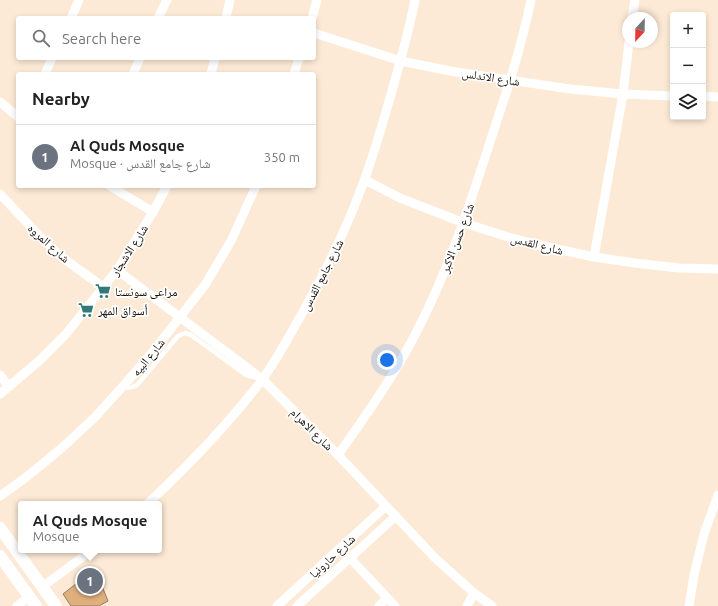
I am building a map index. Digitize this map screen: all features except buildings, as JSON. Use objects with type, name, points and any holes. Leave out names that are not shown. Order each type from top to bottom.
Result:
[{"type":"main road","points":[[0,528],[56,606]]},
{"type":"main road","points":[[0,556],[33,601]]},
{"type":"street","points":[[71,16],[79,0]]},
{"type":"street","points":[[159,16],[166,0]]},
{"type":"street","points":[[226,16],[230,0]]},
{"type":"street","points":[[313,16],[317,0]]},
{"type":"street","name":"شارع جامع القدس","points":[[149,501],[196,456],[262,379],[308,304],[347,224],[365,180],[392,94],[415,0]]},
{"type":"street","name":"شارع حسن الاكبر","points":[[338,455],[401,362],[441,280],[464,223],[510,80],[523,38],[531,0]]},
{"type":"street","points":[[633,12],[635,0]]},
{"type":"street","name":"شارع الاندلس","points":[[316,34],[401,61],[450,70],[570,89],[623,94],[670,96]]},
{"type":"street","points":[[594,257],[623,94],[628,48]]},
{"type":"street","points":[[46,72],[51,60]]},
{"type":"street","points":[[134,72],[139,60]]},
{"type":"street","points":[[212,72],[214,60]]},
{"type":"street","points":[[295,72],[298,60]]},
{"type":"street","points":[[706,96],[718,97]]},
{"type":"street","points":[[0,102],[16,115]]},
{"type":"street","name":"شارع القدس","points":[[365,180],[400,198],[464,223],[508,237],[594,257],[680,268],[718,269]]},
{"type":"street","points":[[113,188],[153,212]]},
{"type":"street","name":"شارع الاشجار","points":[[0,394],[39,361],[66,334],[116,270],[153,212],[166,188]]},
{"type":"street","name":"شارع البيه","points":[[0,496],[24,479],[63,447],[95,417],[151,354],[205,285],[227,247],[255,188]]},
{"type":"street","name":"شارع المروه","points":[[0,194],[45,242],[63,258],[103,287]]},
{"type":"street","name":"شارع الاهرام","points":[[116,270],[262,379],[338,455],[435,558],[474,593],[492,606]]},
{"type":"street","points":[[0,375],[9,387]]},
{"type":"street","points":[[689,606],[694,575],[704,534],[718,495]]},
{"type":"street","name":"شارع حارونيا","points":[[277,606],[386,506]]},
{"type":"street","name":"شارع حارونيا","points":[[297,606],[396,516]]},
{"type":"street","points":[[42,587],[88,553]]},
{"type":"street","points":[[350,558],[395,606]]},
{"type":"street","points":[[468,606],[474,593]]},
{"type":"street","points":[[379,606],[387,598]]},
{"type":"street","points":[[17,606],[33,601]]},
{"type":"lane","points":[[122,387],[129,388],[138,384],[178,336],[185,333],[191,335],[246,374],[262,379]]},
{"type":"place","name":"مراعى سونستا","points":[[103,291]]},
{"type":"place","name":"أسواق المهر","points":[[86,310]]},
{"type":"place","name":"Al Quds Mosque","points":[[90,581]]}]
